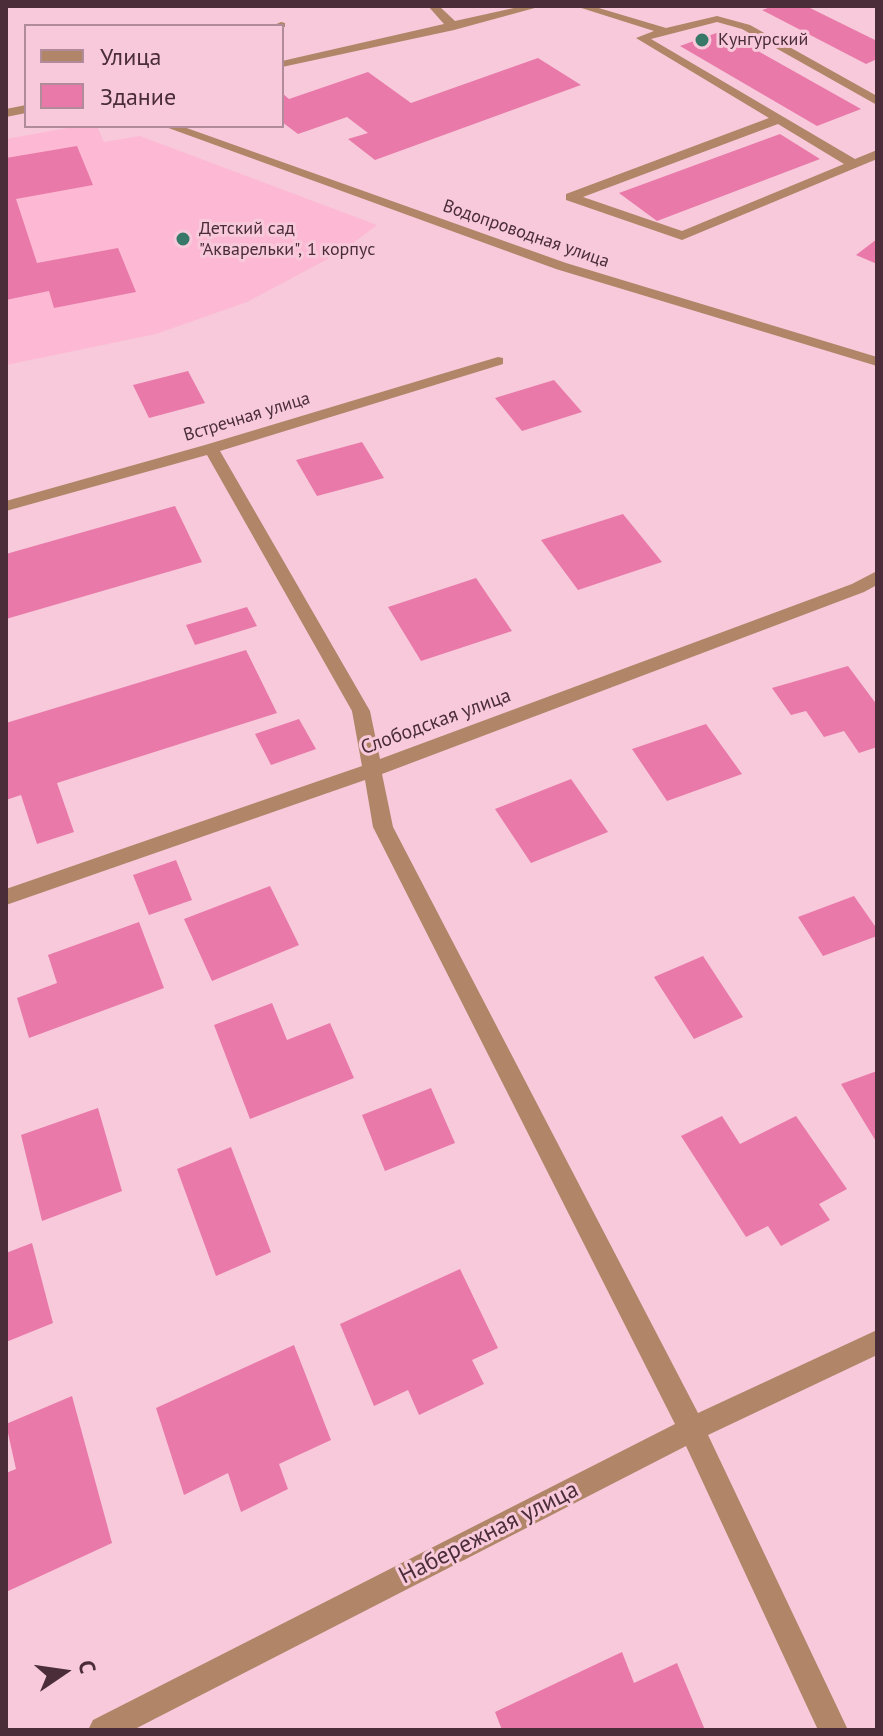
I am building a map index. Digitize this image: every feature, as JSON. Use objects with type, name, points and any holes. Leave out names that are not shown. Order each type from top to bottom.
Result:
[{"type":"street","points":[[433,6],[454,27]]},
{"type":"street","points":[[284,64],[537,6]]},
{"type":"street","points":[[580,6],[666,31]]},
{"type":"street","points":[[854,164],[642,38],[717,19],[746,27],[877,101]]},
{"type":"street","points":[[779,119],[571,197],[682,236],[877,154]]},
{"type":"street","name":"Водопроводная улица","points":[[175,128],[561,266],[877,362]]},
{"type":"street","name":"Встречная улица","points":[[6,506],[211,449],[498,361]]},
{"type":"street","points":[[211,449],[361,711],[383,827],[692,1429],[833,1730]]},
{"type":"street","name":"Слободская улица","points":[[6,897],[374,769],[858,588],[877,577]]},
{"type":"street","name":"Набережная улица","points":[[103,1730],[692,1429],[877,1342]]},
{"type":"shaded area","name":"Детский сад \"Акварельки\", 1 корпус","points":[[68,128],[98,128],[104,142],[140,136],[377,225],[341,252],[247,302],[156,334],[6,365],[6,139]]},
{"type":"building","points":[[774,6],[806,6],[877,41],[877,59],[866,64],[762,10]]},
{"type":"building","points":[[722,31],[861,109],[817,126],[680,46]]},
{"type":"building","points":[[538,58],[581,85],[375,160],[348,139],[368,133],[347,117],[298,134],[284,124],[284,95],[289,99],[368,72],[411,103]]},
{"type":"building","points":[[780,134],[820,159],[657,221],[619,193]]},
{"type":"building","points":[[77,146],[93,185],[16,199],[37,263],[118,248],[136,292],[54,308],[49,291],[6,300],[6,158]]},
{"type":"building","points":[[877,239],[877,264],[856,255]]},
{"type":"building","points":[[188,371],[205,403],[149,418],[133,385]]},
{"type":"building","points":[[554,380],[582,412],[522,431],[495,398]]},
{"type":"building","points":[[362,442],[384,478],[317,496],[296,460]]},
{"type":"building","points":[[175,506],[202,562],[6,619],[6,554]]},
{"type":"building","points":[[623,514],[662,562],[578,590],[541,540]]},
{"type":"building","points":[[476,578],[512,631],[421,661],[388,607]]},
{"type":"building","points":[[247,607],[257,626],[195,645],[186,625]]},
{"type":"building","points":[[246,650],[277,713],[57,783],[74,832],[37,844],[21,795],[6,800],[6,723]]},
{"type":"building","points":[[848,666],[877,705],[877,747],[859,753],[844,731],[824,737],[806,711],[791,715],[772,688]]},
{"type":"building","points":[[299,719],[316,749],[271,765],[255,734]]},
{"type":"building","points":[[706,724],[742,774],[667,801],[632,749]]},
{"type":"building","points":[[571,779],[608,832],[531,863],[495,809]]},
{"type":"building","points":[[176,860],[192,900],[149,915],[133,875]]},
{"type":"building","points":[[270,886],[299,945],[212,981],[184,919]]},
{"type":"building","points":[[854,896],[877,929],[877,936],[823,956],[798,917]]},
{"type":"building","points":[[139,922],[164,988],[29,1038],[17,998],[57,983],[48,955]]},
{"type":"building","points":[[703,956],[743,1017],[694,1039],[654,977]]},
{"type":"building","points":[[272,1003],[287,1040],[330,1023],[354,1078],[250,1119],[214,1025]]},
{"type":"building","points":[[877,1071],[877,1143],[841,1084]]},
{"type":"building","points":[[431,1088],[455,1143],[385,1171],[362,1115]]},
{"type":"building","points":[[98,1108],[122,1191],[42,1221],[21,1135]]},
{"type":"building","points":[[722,1116],[740,1144],[796,1116],[847,1189],[819,1204],[830,1220],[781,1246],[768,1226],[746,1237],[681,1136]]},
{"type":"building","points":[[231,1147],[271,1252],[216,1276],[177,1169]]},
{"type":"building","points":[[32,1243],[53,1323],[6,1342],[6,1253]]},
{"type":"building","points":[[460,1269],[498,1348],[472,1360],[484,1384],[419,1415],[408,1390],[374,1406],[340,1324]]},
{"type":"building","points":[[294,1345],[331,1440],[279,1464],[288,1489],[241,1512],[228,1473],[184,1495],[156,1408]]},
{"type":"building","points":[[72,1396],[112,1543],[6,1592],[6,1473],[16,1469],[6,1424]]},
{"type":"building","points":[[622,1652],[634,1683],[677,1663],[705,1730],[502,1730],[495,1712]]},
{"type":"place","name":"Кунгурский","points":[[702,40]]},
{"type":"place","name":"Детский сад \"Акварельки\", 1 корпус","points":[[183,239]]}]
